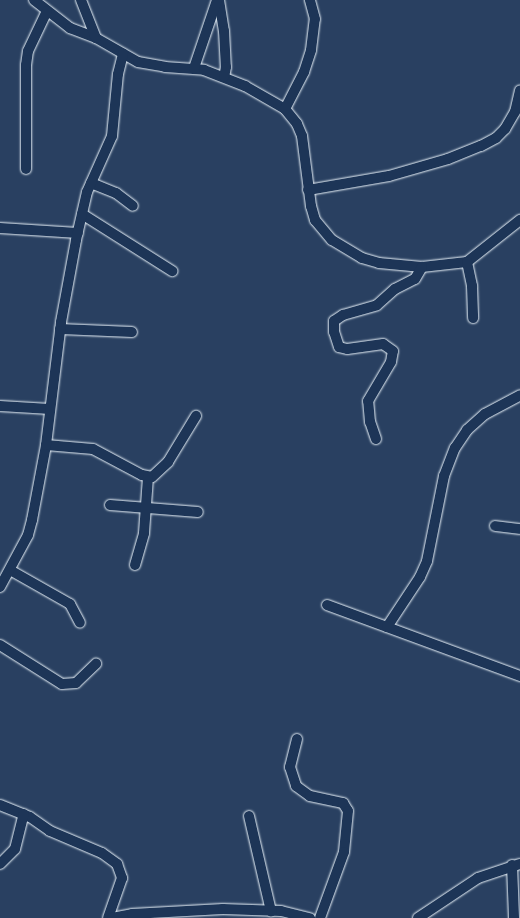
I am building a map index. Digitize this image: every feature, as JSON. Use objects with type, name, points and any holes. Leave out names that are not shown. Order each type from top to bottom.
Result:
[{"type":"street","points":[[34,0],[70,28],[96,38],[123,54],[149,65],[194,68],[224,77],[285,109],[297,124],[306,158],[308,185],[317,224],[344,250],[379,263],[422,267],[467,262],[520,220]]},
{"type":"street","points":[[81,0],[96,38]]},
{"type":"street","points":[[194,68],[218,0]]},
{"type":"street","points":[[218,0],[224,31],[226,67],[224,77]]},
{"type":"street","points":[[285,109],[304,72],[311,50],[315,19],[310,0]]},
{"type":"street","points":[[26,169],[26,65],[28,51],[47,11]]},
{"type":"street","points":[[0,587],[28,535],[46,445],[60,329],[78,233],[91,184],[112,136],[118,74],[123,54]]},
{"type":"street","points":[[308,185],[389,176],[448,160],[481,146],[496,138],[505,129],[515,112],[520,91]]},
{"type":"street","points":[[91,184],[116,193],[133,206]]},
{"type":"street","points":[[82,214],[172,272]]},
{"type":"street","points":[[0,228],[78,233]]},
{"type":"street","points":[[467,262],[472,286],[473,318]]},
{"type":"street","points":[[376,439],[370,422],[368,400],[391,362],[393,351],[383,344],[347,350],[339,347],[334,332],[334,321],[343,315],[377,305],[395,289],[415,279],[422,267]]},
{"type":"street","points":[[60,329],[132,332]]},
{"type":"street","points":[[387,627],[420,577],[426,561],[444,476],[455,448],[467,430],[485,414],[520,395]]},
{"type":"street","points":[[0,406],[50,409]]},
{"type":"street","points":[[46,445],[93,449],[148,477],[155,475],[168,462],[196,416]]},
{"type":"street","points":[[136,565],[142,543],[147,507],[148,477]]},
{"type":"street","points":[[110,505],[198,512]]},
{"type":"street","points":[[495,526],[520,529]]},
{"type":"street","points":[[10,570],[70,604],[80,623]]},
{"type":"street","points":[[327,605],[520,676]]},
{"type":"street","points":[[0,645],[62,684],[76,683],[96,664]]},
{"type":"street","points":[[297,739],[290,767],[296,786],[310,796],[343,803],[348,811],[344,852],[320,918]]},
{"type":"street","points":[[0,805],[24,814],[60,836],[94,849],[117,864],[122,878],[108,918]]},
{"type":"street","points":[[0,864],[15,849],[24,814]]},
{"type":"street","points":[[249,816],[271,910]]},
{"type":"street","points":[[418,918],[466,885],[516,864],[514,918]]},
{"type":"street","points":[[112,918],[132,914],[223,909],[242,912],[271,910],[310,918]]}]
